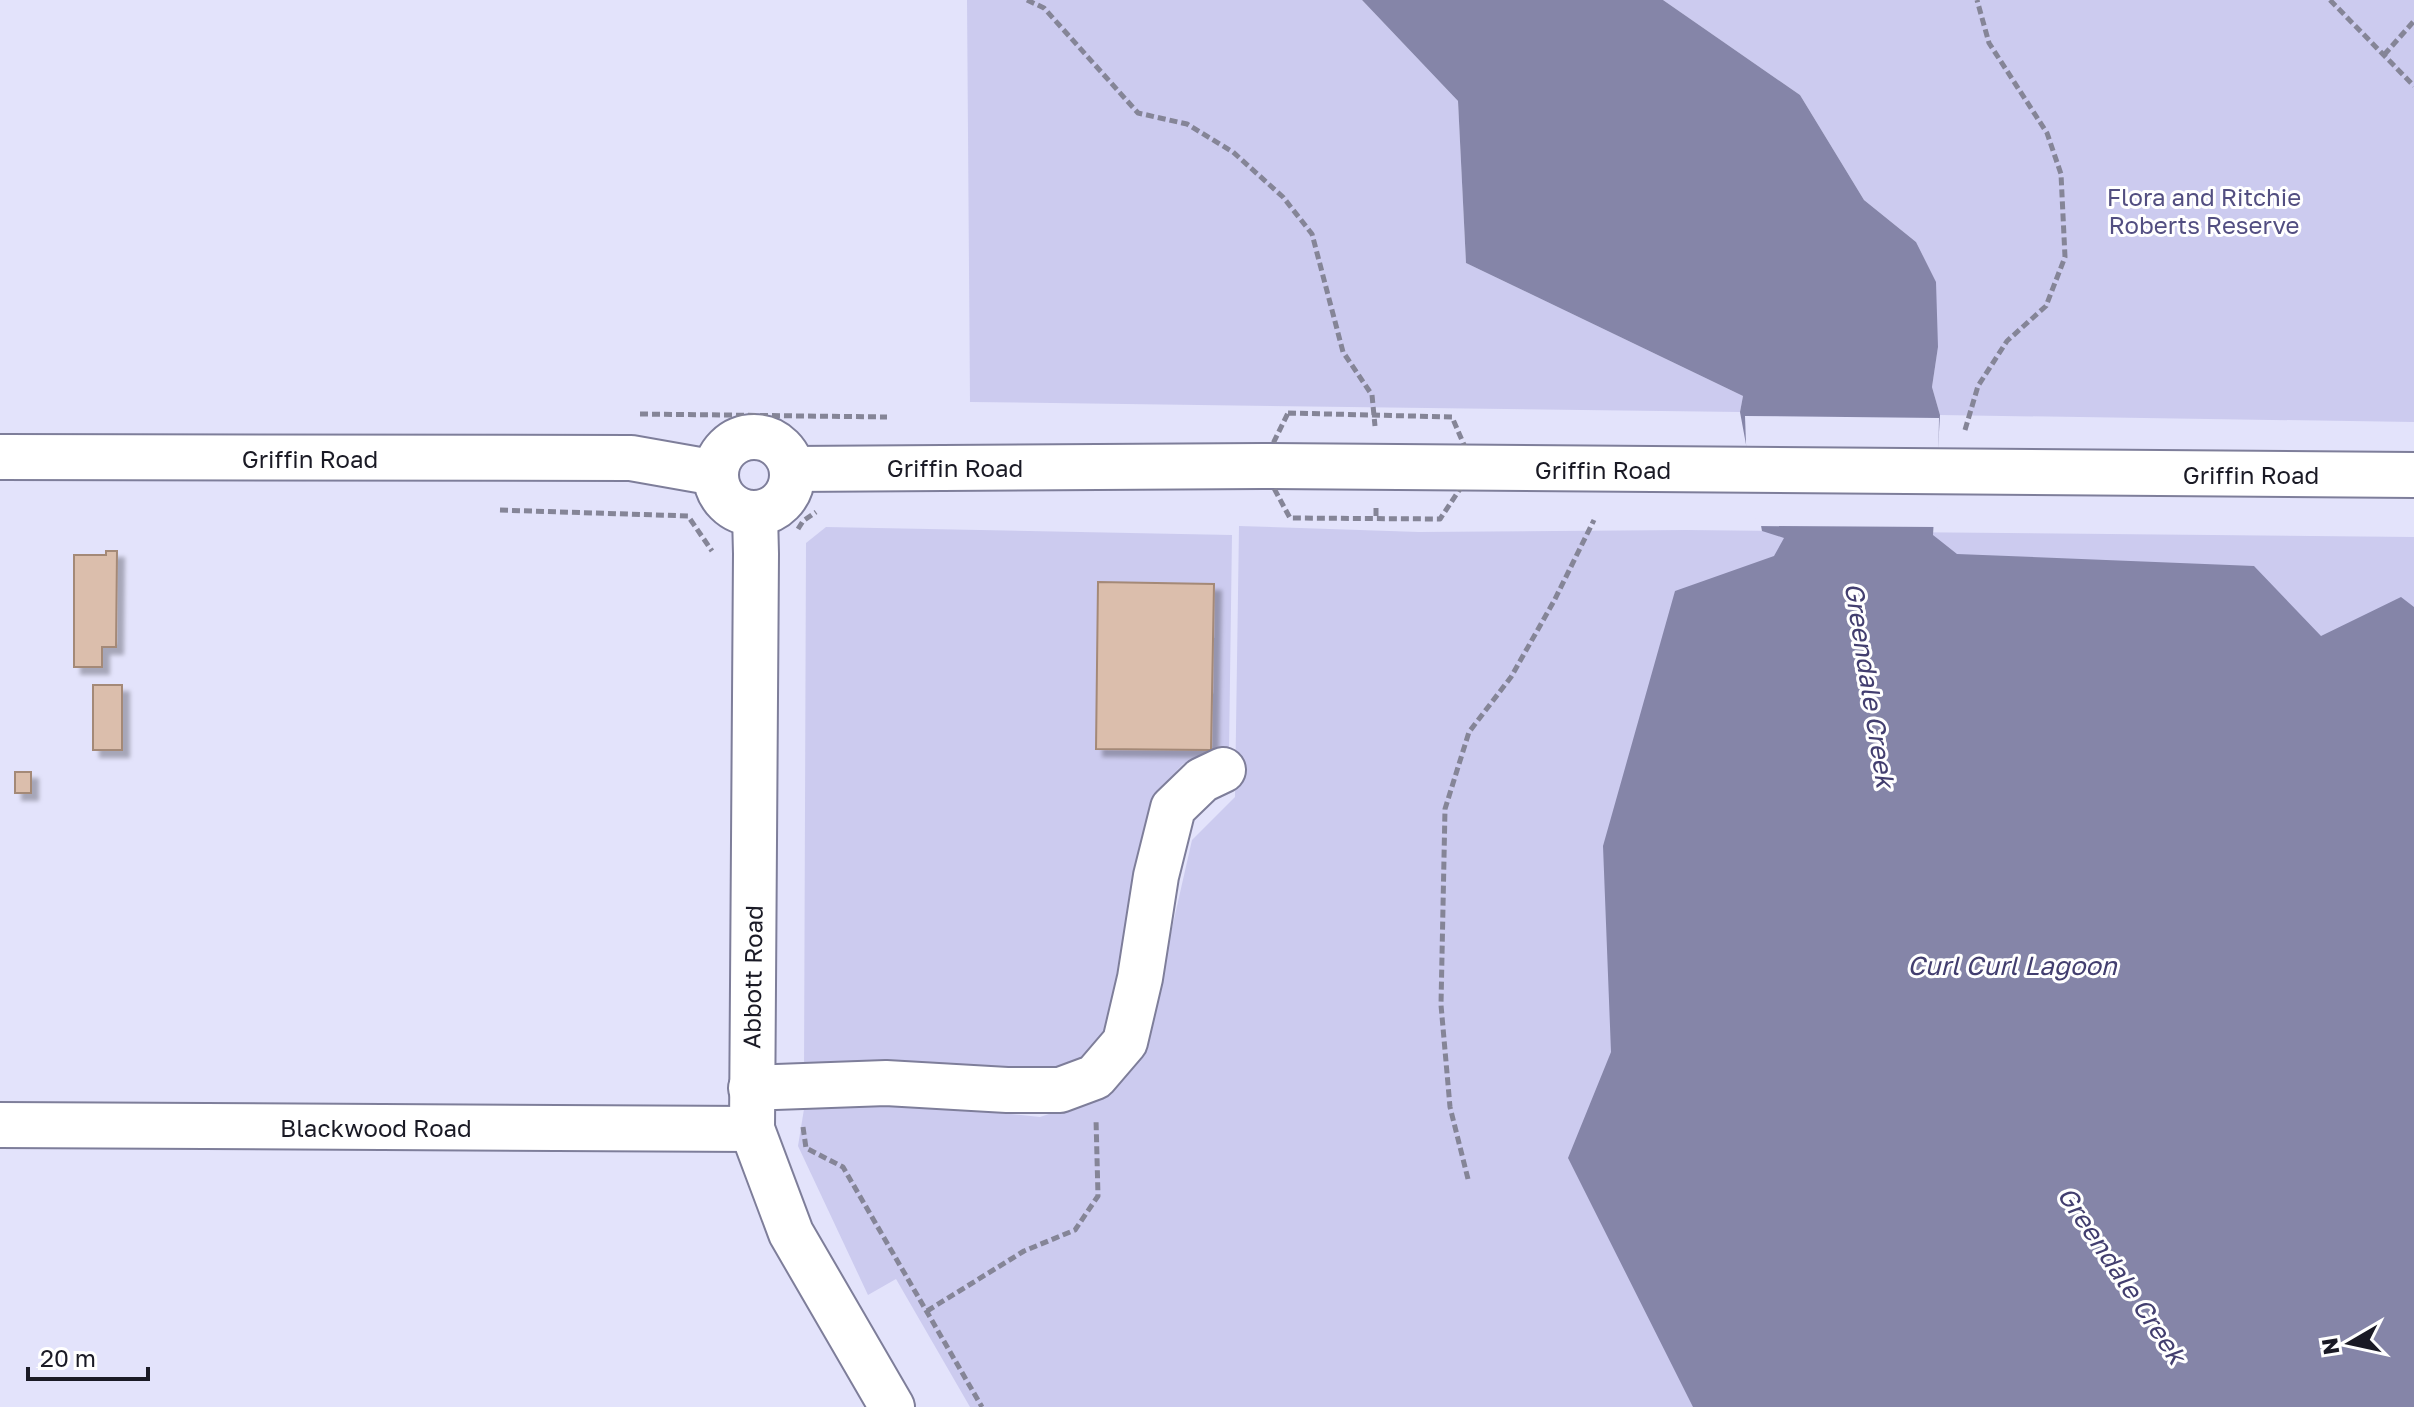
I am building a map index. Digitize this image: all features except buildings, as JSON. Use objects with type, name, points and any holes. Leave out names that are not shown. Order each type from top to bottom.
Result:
[{"type":"main road","points":[[745,437],[758,437],[770,440],[788,457],[792,482],[779,504],[755,514],[742,512],[722,497],[716,473],[724,450],[745,437]]},
{"type":"main road","name":"Griffin Road","points":[[0,457],[631,458],[716,473]]},
{"type":"main road","name":"Griffin Road","points":[[792,469],[1262,466],[2414,475]]},
{"type":"main road","name":"Abbott Road","points":[[755,514],[752,1108],[791,1233],[892,1407]]},
{"type":"main road","points":[[1095,1077],[1125,1042],[1140,978],[1156,876],[1173,808],[1202,780],[1223,770]]},
{"type":"main road","name":"Blackwood Road","points":[[0,1125],[752,1108],[796,1086],[886,1083],[1060,1090],[1095,1077]]},
{"type":"path","points":[[1027,0],[1044,8],[1138,113],[1187,124],[1233,152],[1283,197],[1312,234],[1343,352],[1372,395],[1375,414]]},
{"type":"path","points":[[1946,471],[1978,386],[2007,341],[2046,306],[2065,257],[2061,174],[2047,133],[1989,43],[1977,0]]},
{"type":"path","points":[[2330,0],[2414,86]]},
{"type":"path","points":[[2384,55],[2414,21]]},
{"type":"path","points":[[636,414],[887,417]]},
{"type":"path","points":[[500,510],[688,516],[711,551],[721,555]]},
{"type":"path","points":[[1468,1179],[1450,1107],[1441,1005],[1445,809],[1469,732],[1511,677],[1554,601],[1594,520]]},
{"type":"path","points":[[927,1311],[1024,1251],[1075,1230],[1098,1196],[1095,1077]]},
{"type":"path","points":[[796,1086],[806,1148],[843,1167],[982,1407]]},
{"type":"green space","points":[[967,0],[1362,0],[1458,101],[1466,263],[1743,396],[1740,412],[970,402]]},
{"type":"green space","name":"Flora and Ritchie Roberts Reserve","points":[[1663,0],[2414,0],[2414,422],[1940,415],[1932,387],[1938,347],[1916,242],[1864,200],[1800,95]]},
{"type":"green space","points":[[1239,526],[1419,532],[1686,530],[2414,537],[2414,1407],[970,1407],[896,1279],[868,1295],[798,1146],[804,1109],[847,1097],[1040,1117],[1109,1094],[1147,1038],[1192,840],[1235,797]]},
{"type":"green space","points":[[826,527],[1232,535],[1229,750],[1183,764],[1157,792],[1120,1001],[1108,1040],[1052,1078],[804,1073],[806,543]]},
{"type":"water","name":"Curl Curl Lagoon","points":[[1362,0],[1663,0],[1800,95],[1864,200],[1916,242],[1936,282],[1938,347],[1932,387],[1940,415],[1933,535],[1957,554],[2254,566],[2321,636],[2401,597],[2414,607],[2414,1407],[1693,1407],[1568,1158],[1611,1052],[1603,846],[1675,591],[1774,556],[1784,538],[1762,531],[1740,412],[1743,396],[1466,263],[1458,101]]},
{"type":"pier","points":[[1745,416],[1939,418],[1937,527],[1757,526],[1747,470]]},
{"type":"water label","name":"Greendale Creek","points":[[1870,685]]},
{"type":"water label","name":"Greendale Creek","points":[[2122,1275]]}]
